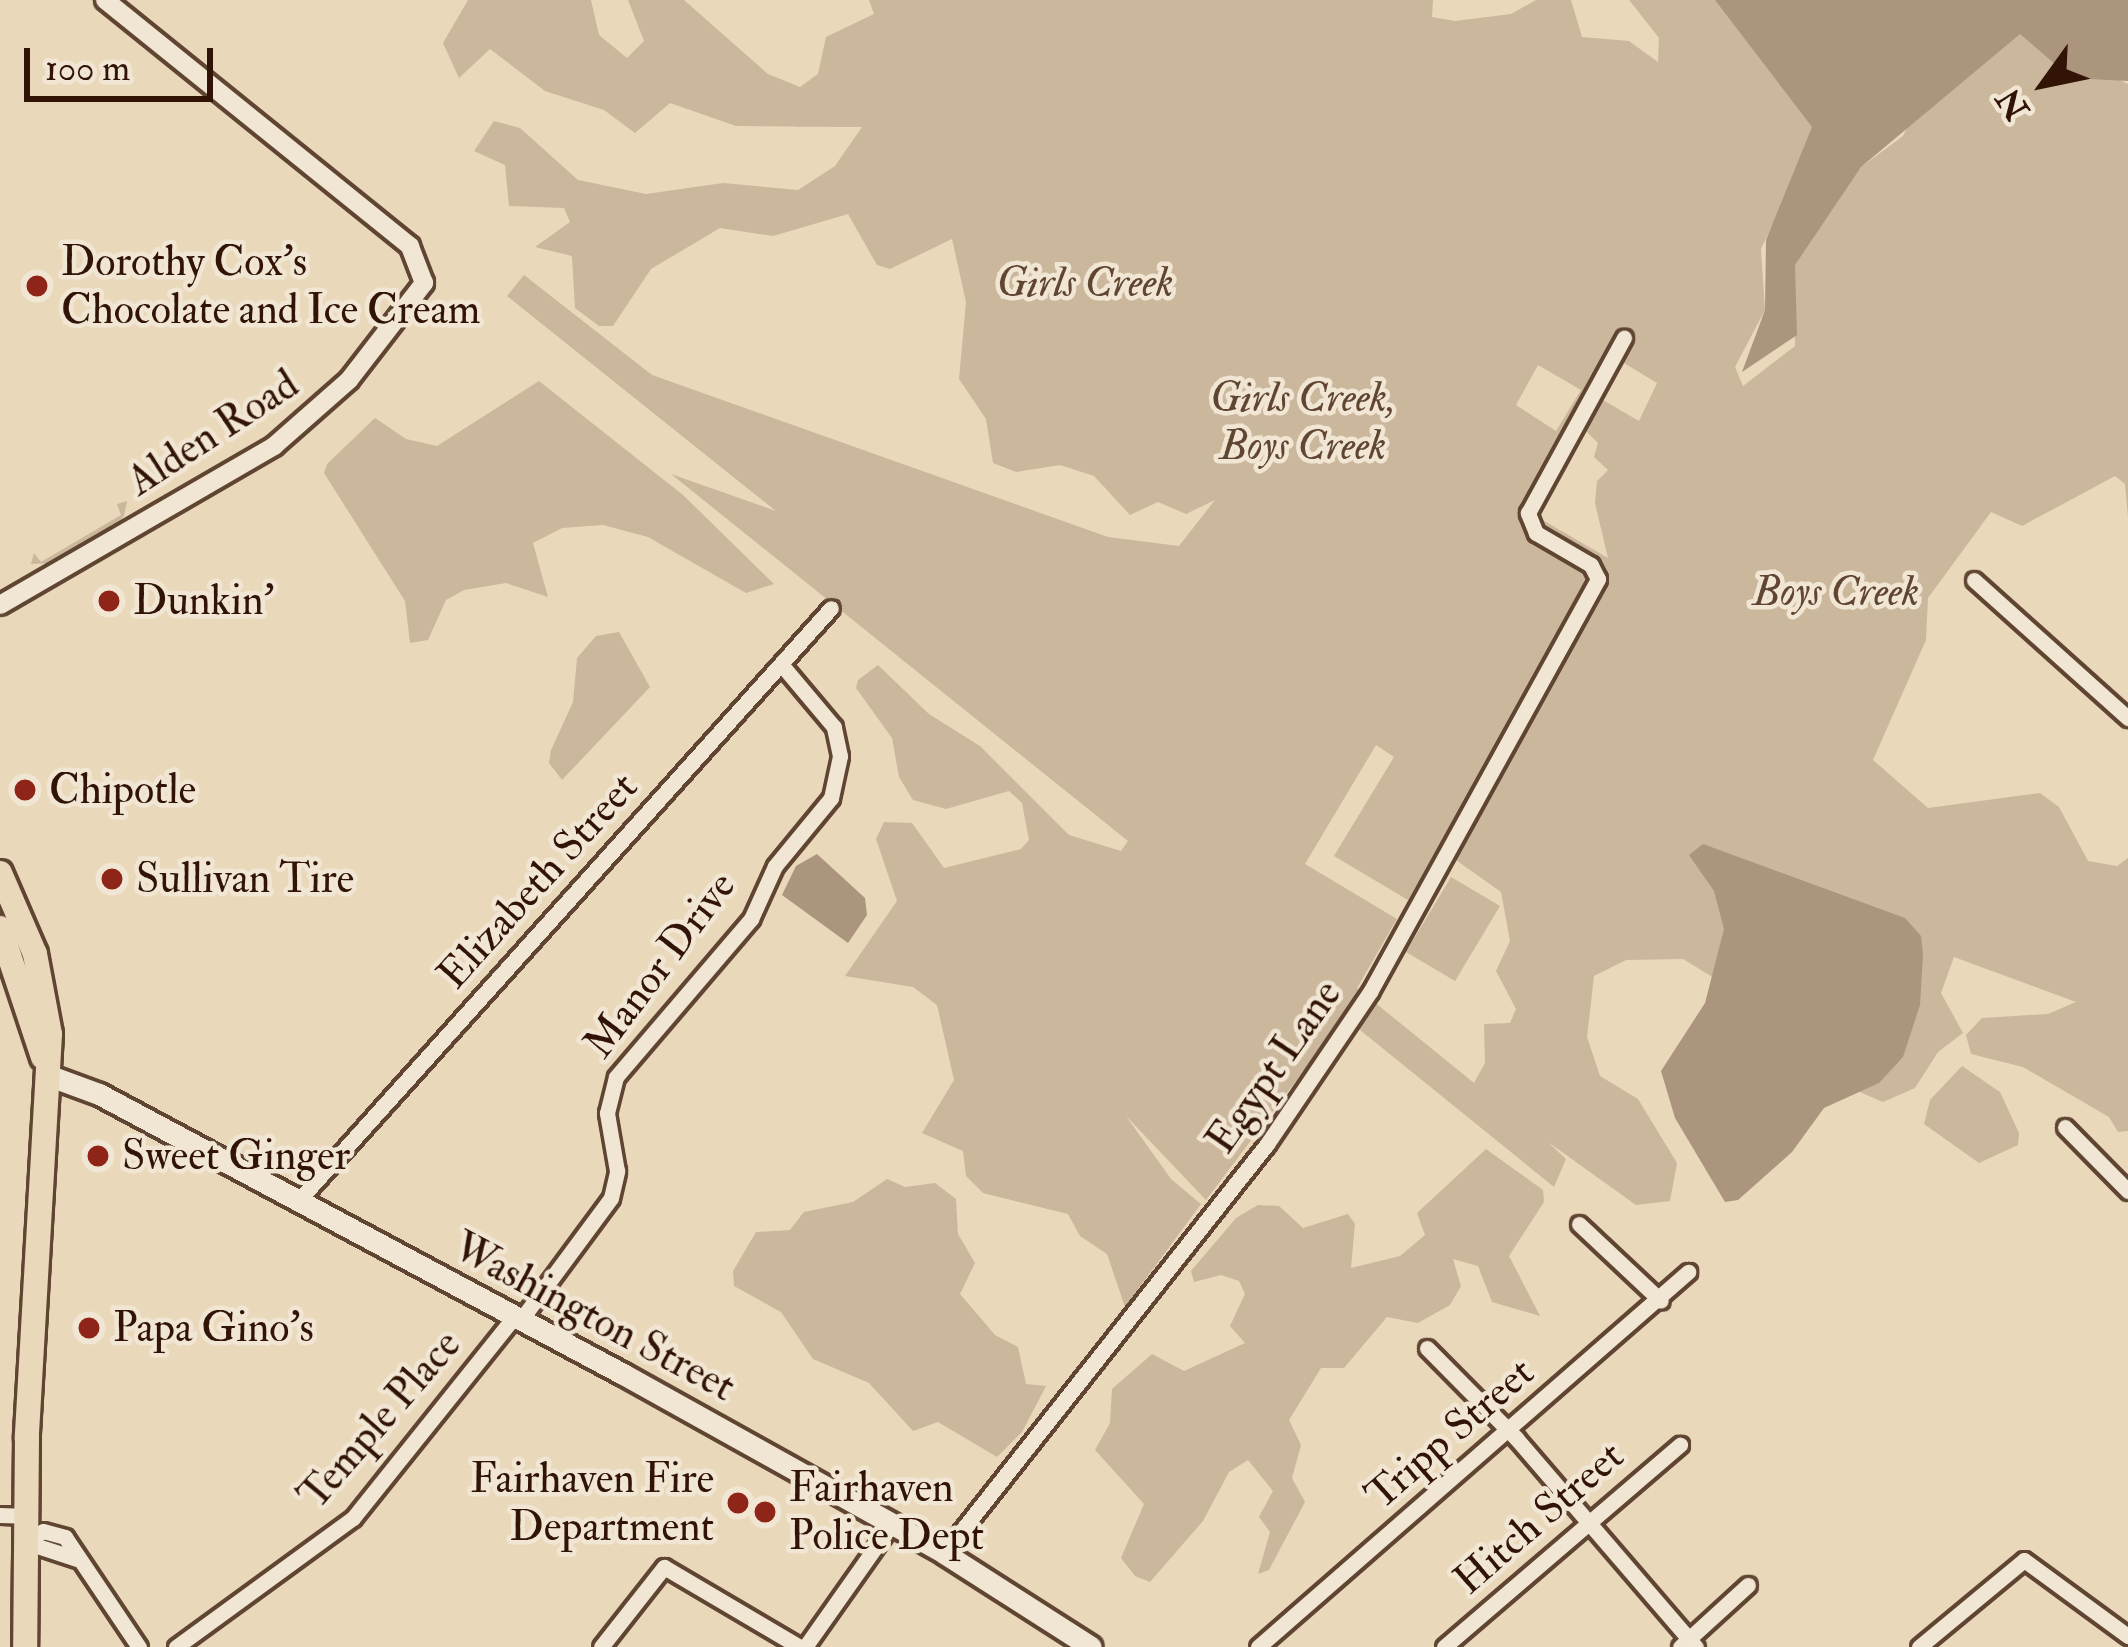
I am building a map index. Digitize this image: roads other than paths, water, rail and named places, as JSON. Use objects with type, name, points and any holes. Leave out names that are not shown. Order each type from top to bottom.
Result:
[{"type":"highway","points":[[0,873],[41,975],[50,1076],[12,1515],[25,1542],[25,1647]]},
{"type":"highway","points":[[0,928],[50,1076]]},
{"type":"main road","name":"Washington Street","points":[[50,1076],[99,1094],[944,1553],[1087,1646]]},
{"type":"street","name":"Alden Road","points":[[0,605],[290,433],[365,362],[417,298],[424,275],[410,246],[105,0]]},
{"type":"street","name":"Egypt Lane","points":[[944,1553],[1343,1037],[1598,579],[1592,565],[1532,527],[1528,513],[1541,479],[1624,338]]},
{"type":"street","points":[[1973,580],[2128,718]]},
{"type":"street","name":"Elizabeth Street","points":[[298,1201],[831,608]]},
{"type":"street","name":"Manor Drive","points":[[517,1319],[611,1198],[617,1171],[607,1113],[616,1077],[751,920],[775,866],[831,798],[840,756],[834,728],[781,664]]},
{"type":"street","points":[[2065,1127],[2128,1191]]},
{"type":"street","points":[[1579,1224],[1661,1301]]},
{"type":"street","name":"Tripp Street","points":[[1258,1647],[1688,1273]]},
{"type":"street","name":"Temple Place","points":[[176,1647],[353,1518],[517,1319]]},
{"type":"street","points":[[1427,1348],[1588,1522],[1688,1644],[1748,1586]]},
{"type":"street","name":"Hitch Street","points":[[1444,1647],[1680,1445]]},
{"type":"street","points":[[601,1647],[664,1567],[803,1647],[891,1525]]},
{"type":"street","points":[[25,1542],[52,1530],[139,1647]]},
{"type":"street","points":[[25,1542],[77,1558]]},
{"type":"street","points":[[1919,1647],[1941,1640],[2014,1566],[2030,1562],[2128,1636]]},
{"type":"place","name":"Dorothy Cox's Chocolate and Ice Cream","points":[[37,286]]},
{"type":"place","name":"Dunkin'","points":[[109,601]]},
{"type":"place","name":"Chipotle","points":[[25,790]]},
{"type":"place","name":"Sullivan Tire","points":[[112,879]]},
{"type":"place","name":"Sweet Ginger","points":[[98,1156]]},
{"type":"place","name":"Papa Gino's","points":[[89,1328]]},
{"type":"place","name":"Fairhaven Fire Department","points":[[738,1503]]},
{"type":"place","name":"Fairhaven Police Dept","points":[[765,1512]]},
{"type":"park label","name":"Girls Creek","points":[[1085,283]]},
{"type":"park label","name":"Girls Creek, Boys Creek","points":[[1303,422]]},
{"type":"park label","name":"Boys Creek","points":[[1836,592]]}]
